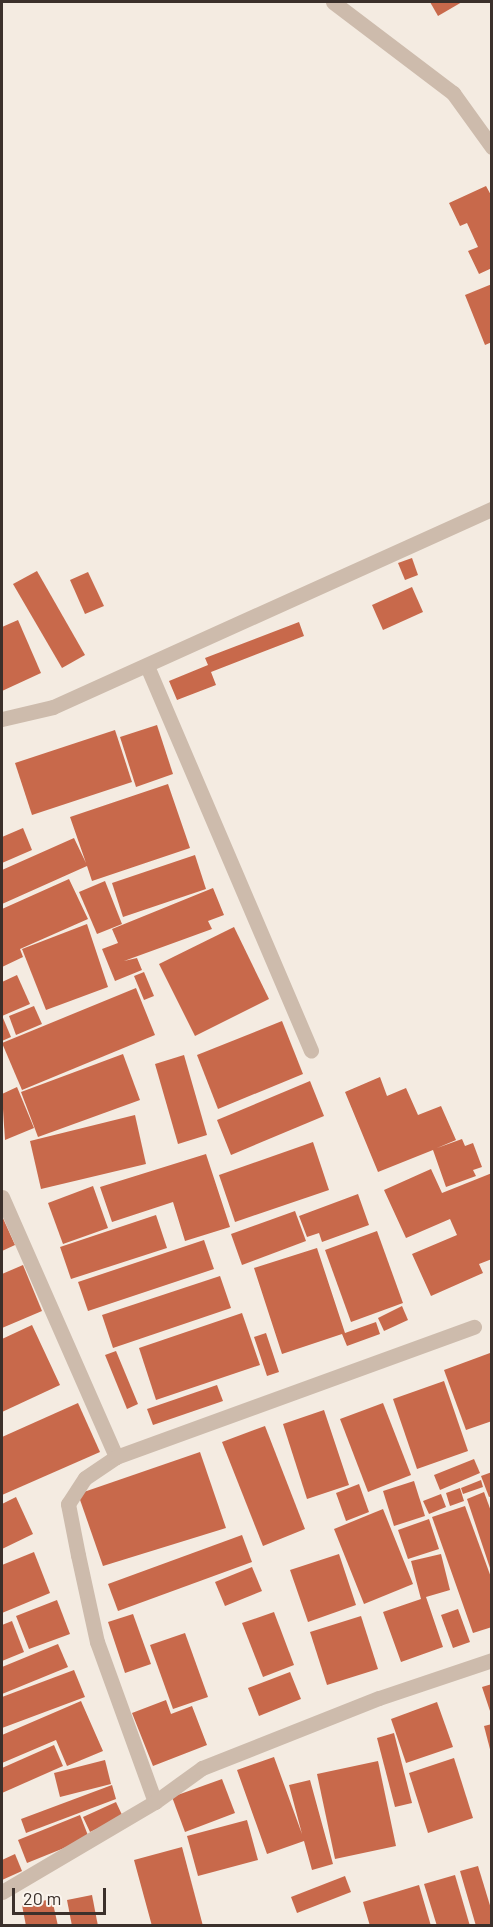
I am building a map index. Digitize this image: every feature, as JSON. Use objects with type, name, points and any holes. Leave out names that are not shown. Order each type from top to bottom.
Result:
[{"type":"street","points":[[333,2],[453,93],[492,147]]},
{"type":"street","points":[[2,719],[53,707],[492,509]]},
{"type":"street","points":[[147,666],[311,1050]]},
{"type":"street","points":[[2,1197],[116,1456]]},
{"type":"street","points":[[155,1802],[97,1642],[68,1504],[85,1478],[116,1456],[474,1327]]},
{"type":"street","points":[[2,1892],[155,1802],[202,1768],[265,1742],[492,1660]]},
{"type":"building","points":[[430,2],[462,2],[438,16]]},
{"type":"building","points":[[486,186],[492,197],[492,268],[479,274],[468,251],[478,247],[467,223],[460,226],[449,203]]},
{"type":"building","points":[[492,284],[492,342],[485,345],[465,295]]},
{"type":"building","points":[[412,558],[418,575],[405,580],[398,563]]},
{"type":"building","points":[[37,571],[85,655],[62,668],[13,584]]},
{"type":"building","points":[[88,572],[104,606],[85,614],[70,580]]},
{"type":"building","points":[[412,587],[423,612],[383,630],[372,605]]},
{"type":"building","points":[[18,620],[41,673],[2,691],[2,627]]},
{"type":"building","points":[[299,622],[304,636],[211,672],[216,685],[177,700],[169,681],[208,665],[205,658]]},
{"type":"building","points":[[157,725],[173,774],[136,787],[120,737]]},
{"type":"building","points":[[115,730],[132,782],[32,815],[15,763]]},
{"type":"building","points":[[168,784],[190,848],[92,881],[87,866],[2,904],[2,870],[74,838],[86,863],[70,817]]},
{"type":"building","points":[[23,828],[32,850],[2,863],[2,837]]},
{"type":"building","points":[[195,855],[206,889],[123,917],[112,883]]},
{"type":"building","points":[[69,879],[88,919],[20,949],[23,957],[2,967],[2,909]]},
{"type":"building","points":[[105,881],[122,924],[97,934],[79,892]]},
{"type":"building","points":[[213,888],[224,915],[208,921],[212,929],[124,961],[137,958],[142,970],[115,981],[102,949],[118,943],[112,929]]},
{"type":"building","points":[[87,924],[108,987],[46,1010],[22,949]]},
{"type":"building","points":[[234,927],[269,999],[195,1036],[159,964]]},
{"type":"building","points":[[144,972],[154,996],[144,1000],[134,976]]},
{"type":"building","points":[[17,975],[30,1004],[2,1016],[2,982]]},
{"type":"building","points":[[136,988],[155,1035],[22,1090],[2,1043]]},
{"type":"building","points":[[34,1006],[42,1024],[16,1035],[9,1016]]},
{"type":"building","points":[[2,1019],[11,1037],[2,1041]]},
{"type":"building","points":[[282,1021],[303,1074],[218,1109],[197,1055]]},
{"type":"building","points":[[123,1054],[140,1100],[38,1137],[21,1092]]},
{"type":"building","points":[[184,1055],[207,1135],[178,1144],[155,1064]]},
{"type":"building","points":[[380,1077],[387,1096],[406,1088],[418,1115],[441,1106],[456,1140],[437,1148],[462,1139],[465,1146],[473,1143],[482,1167],[473,1170],[476,1176],[446,1187],[433,1150],[378,1172],[345,1092]]},
{"type":"building","points":[[310,1081],[324,1116],[231,1155],[217,1120]]},
{"type":"building","points":[[17,1087],[34,1128],[5,1140],[2,1094]]},
{"type":"building","points":[[135,1115],[146,1164],[41,1189],[30,1141]]},
{"type":"building","points":[[313,1142],[329,1190],[235,1222],[219,1175]]},
{"type":"building","points":[[206,1154],[230,1227],[185,1241],[173,1202],[112,1222],[100,1187]]},
{"type":"building","points":[[431,1169],[442,1193],[492,1173],[492,1259],[479,1264],[483,1273],[431,1296],[412,1254],[457,1235],[450,1219],[406,1238],[384,1190]]},
{"type":"building","points":[[93,1186],[108,1228],[63,1244],[48,1203]]},
{"type":"building","points":[[358,1194],[369,1225],[322,1242],[319,1233],[307,1237],[299,1216]]},
{"type":"building","points":[[295,1211],[306,1241],[242,1265],[231,1234]]},
{"type":"building","points":[[156,1215],[167,1248],[71,1279],[60,1247]]},
{"type":"building","points":[[2,1216],[15,1245],[2,1251]]},
{"type":"building","points":[[377,1231],[403,1303],[351,1322],[325,1250]]},
{"type":"building","points":[[204,1240],[214,1269],[88,1311],[78,1282]]},
{"type":"building","points":[[317,1248],[345,1333],[376,1322],[380,1334],[347,1346],[342,1334],[282,1354],[254,1268]]},
{"type":"building","points":[[23,1265],[42,1311],[2,1328],[2,1274]]},
{"type":"building","points":[[220,1276],[231,1308],[113,1348],[102,1315]]},
{"type":"building","points":[[402,1306],[408,1320],[384,1331],[378,1318]]},
{"type":"building","points":[[242,1313],[260,1365],[156,1400],[139,1348]]},
{"type":"building","points":[[32,1325],[60,1385],[2,1412],[2,1339]]},
{"type":"building","points":[[266,1333],[279,1372],[267,1376],[254,1337]]},
{"type":"building","points":[[116,1351],[138,1404],[127,1409],[105,1355]]},
{"type":"building","points":[[490,1353],[492,1421],[466,1430],[444,1370]]},
{"type":"building","points":[[444,1381],[468,1451],[417,1469],[393,1399]]},
{"type":"building","points":[[217,1385],[223,1401],[153,1425],[147,1409]]},
{"type":"building","points":[[78,1403],[100,1452],[2,1495],[2,1437]]},
{"type":"building","points":[[383,1403],[411,1475],[368,1492],[340,1419]]},
{"type":"building","points":[[324,1410],[349,1485],[307,1499],[283,1424]]},
{"type":"building","points":[[265,1426],[305,1529],[263,1546],[222,1442]]},
{"type":"building","points":[[200,1452],[226,1528],[103,1566],[78,1494]]},
{"type":"building","points":[[474,1459],[480,1473],[440,1490],[434,1475]]},
{"type":"building","points":[[492,1472],[492,1496],[489,1497],[481,1476]]},
{"type":"building","points":[[481,1480],[483,1487],[463,1494],[461,1488]]},
{"type":"building","points":[[414,1481],[425,1516],[394,1526],[383,1491]]},
{"type":"building","points":[[359,1484],[369,1512],[346,1521],[336,1493]]},
{"type":"building","points":[[460,1488],[464,1501],[450,1506],[446,1493]]},
{"type":"building","points":[[484,1492],[492,1514],[491,1571],[467,1499]]},
{"type":"building","points":[[441,1494],[446,1507],[429,1514],[423,1501]]},
{"type":"building","points":[[16,1497],[33,1534],[2,1549],[2,1504]]},
{"type":"building","points":[[465,1506],[492,1580],[492,1627],[473,1633],[432,1517]]},
{"type":"building","points":[[383,1509],[413,1584],[364,1604],[334,1529]]},
{"type":"building","points":[[429,1519],[439,1549],[408,1559],[398,1530]]},
{"type":"building","points":[[242,1535],[252,1562],[118,1611],[108,1584]]},
{"type":"building","points":[[34,1552],[50,1593],[2,1613],[2,1565]]},
{"type":"building","points":[[339,1554],[356,1605],[308,1622],[290,1570]]},
{"type":"building","points":[[441,1554],[450,1590],[426,1597],[443,1647],[401,1662],[383,1612],[421,1599],[411,1561]]},
{"type":"building","points":[[252,1567],[262,1591],[225,1606],[215,1582]]},
{"type":"building","points":[[57,1600],[70,1634],[29,1649],[16,1616]]},
{"type":"building","points":[[458,1609],[470,1642],[453,1648],[441,1615]]},
{"type":"building","points":[[274,1612],[294,1665],[263,1677],[242,1623]]},
{"type":"building","points":[[133,1614],[151,1664],[125,1673],[108,1622]]},
{"type":"building","points":[[361,1616],[378,1669],[327,1685],[310,1632]]},
{"type":"building","points":[[12,1621],[24,1652],[2,1661],[2,1625]]},
{"type":"building","points":[[185,1633],[208,1697],[173,1709],[150,1645]]},
{"type":"building","points":[[58,1644],[68,1667],[2,1694],[2,1667]]},
{"type":"building","points":[[74,1670],[85,1697],[2,1728],[2,1697]]},
{"type":"building","points":[[290,1672],[301,1699],[259,1716],[248,1688]]},
{"type":"building","points":[[492,1684],[492,1714],[491,1714],[482,1687]]},
{"type":"building","points":[[166,1700],[171,1714],[192,1706],[207,1745],[153,1766],[132,1713]]},
{"type":"building","points":[[81,1701],[103,1751],[67,1766],[56,1740],[2,1763],[2,1735]]},
{"type":"building","points":[[437,1702],[453,1747],[406,1763],[391,1719]]},
{"type":"building","points":[[492,1724],[492,1753],[491,1753],[484,1726]]},
{"type":"building","points":[[394,1733],[412,1803],[395,1807],[377,1738]]},
{"type":"building","points":[[54,1745],[63,1766],[2,1793],[2,1768]]},
{"type":"building","points":[[274,1757],[302,1834],[289,1785],[310,1780],[333,1864],[312,1870],[304,1841],[267,1854],[237,1770]]},
{"type":"building","points":[[454,1758],[473,1818],[428,1833],[409,1773]]},
{"type":"building","points":[[105,1760],[111,1784],[60,1797],[54,1773]]},
{"type":"building","points":[[378,1761],[396,1846],[335,1859],[317,1774]]},
{"type":"building","points":[[222,1779],[235,1813],[185,1832],[172,1797]]},
{"type":"building","points":[[112,1785],[116,1799],[26,1833],[21,1819]]},
{"type":"building","points":[[116,1802],[123,1817],[90,1832],[83,1817]]},
{"type":"building","points":[[80,1815],[89,1838],[27,1863],[18,1840]]},
{"type":"building","points":[[247,1820],[258,1860],[198,1876],[187,1836]]},
{"type":"building","points":[[182,1847],[203,1926],[152,1926],[134,1860]]},
{"type":"building","points":[[15,1854],[22,1871],[2,1880],[2,1860]]},
{"type":"building","points":[[478,1866],[492,1912],[492,1926],[476,1926],[460,1871]]},
{"type":"building","points":[[455,1875],[470,1926],[437,1926],[424,1884]]},
{"type":"building","points":[[345,1876],[351,1892],[297,1913],[291,1897]]},
{"type":"building","points":[[419,1885],[431,1926],[370,1926],[363,1902]]},
{"type":"building","points":[[92,1895],[98,1926],[72,1926],[67,1900]]},
{"type":"building","points":[[52,1899],[58,1926],[26,1926],[22,1905]]}]
